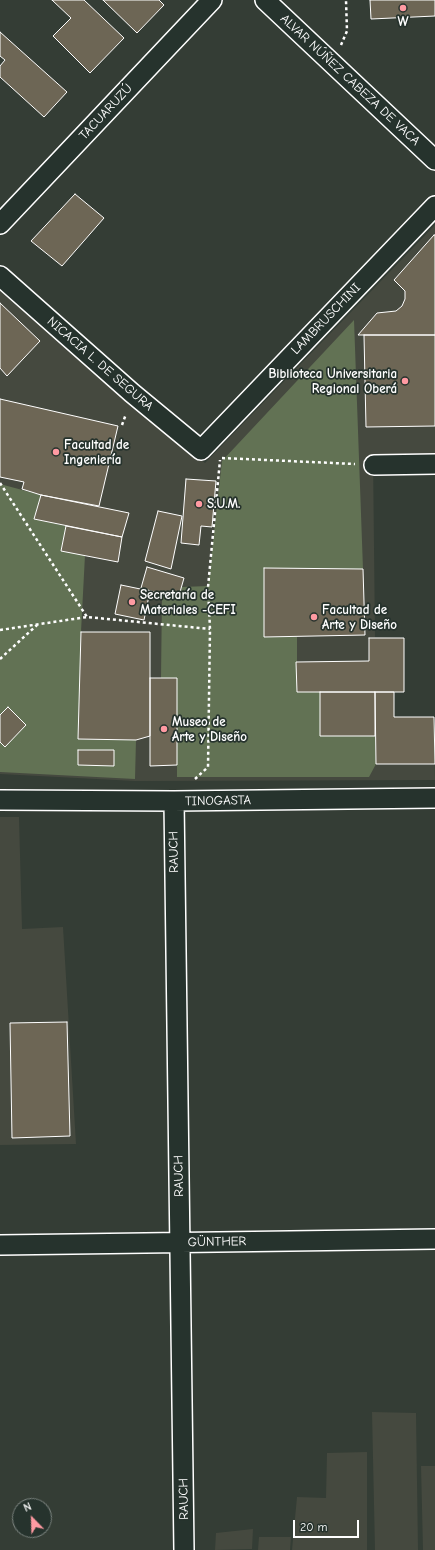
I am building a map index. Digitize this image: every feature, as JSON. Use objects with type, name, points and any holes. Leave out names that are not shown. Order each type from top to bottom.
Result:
[{"type":"street","name":"TACUARUZÚ","points":[[0,224],[212,0]]},
{"type":"street","name":"ALVAR NÚÑEZ CABEZA DE VACA","points":[[265,0],[435,160]]},
{"type":"street","name":"LAMBRUSCHINI","points":[[201,450],[435,206]]},
{"type":"street","name":"NICACIA L. DE SEGURA","points":[[0,276],[132,393],[201,450]]},
{"type":"street","points":[[374,465],[435,464]]},
{"type":"street","name":"TINOGASTA","points":[[0,800],[174,801],[435,798]]},
{"type":"street","name":"RAUCH","points":[[174,801],[184,1550]]},
{"type":"street","name":"GÜNTHER","points":[[0,1245],[435,1239]]},
{"type":"path","points":[[332,63],[347,31],[346,0]]},
{"type":"path","points":[[174,801],[208,767],[210,629],[208,587],[220,458],[374,465]]},
{"type":"path","points":[[0,483],[87,617]]},
{"type":"path","points":[[0,630],[87,617],[210,629]]},
{"type":"path","points":[[0,659],[37,624]]},
{"type":"shaded area","points":[[435,225],[435,454],[373,455],[375,637],[404,638],[404,692],[394,692],[394,717],[434,717],[435,780],[135,781],[0,774],[0,282],[131,403],[205,463]]},
{"type":"shaded area","points":[[0,817],[19,817],[22,929],[63,927],[76,1144],[0,1145]]},
{"type":"shaded area","points":[[372,1412],[416,1413],[418,1550],[375,1550]]},
{"type":"shaded area","points":[[367,1452],[367,1550],[292,1550],[297,1497],[326,1498],[327,1453]]},
{"type":"shaded area","points":[[421,1466],[435,1466],[435,1550],[423,1550]]},
{"type":"shaded area","points":[[253,1529],[252,1549],[215,1550],[216,1533]]},
{"type":"shaded area","points":[[259,1537],[291,1537],[290,1550],[258,1550]]},
{"type":"green space","points":[[354,320],[363,569],[264,569],[264,637],[297,637],[297,691],[320,692],[320,736],[375,736],[376,764],[369,777],[177,777],[177,678],[161,678],[162,594],[178,599],[182,587],[208,586],[222,461]]},
{"type":"green space","points":[[0,484],[41,495],[34,519],[66,526],[61,551],[85,555],[78,739],[136,740],[135,779],[0,772]]},
{"type":"building","points":[[52,0],[84,0],[124,38],[90,73],[53,36],[71,18]]},
{"type":"building","points":[[103,0],[159,0],[164,5],[137,33]]},
{"type":"building","name":"W","points":[[370,0],[435,0],[435,16],[371,19]]},
{"type":"building","points":[[0,32],[67,92],[44,117],[0,77],[0,66],[5,60],[0,56]]},
{"type":"building","points":[[75,194],[104,218],[62,266],[31,241]]},
{"type":"building","points":[[434,235],[435,335],[358,335],[377,313],[396,311],[402,306],[405,299],[405,291],[394,280]]},
{"type":"building","points":[[0,303],[40,341],[7,376],[0,368]]},
{"type":"building","points":[[364,335],[435,335],[435,426],[366,427]]},
{"type":"building","name":"Facultad de Ingeniería","points":[[0,399],[118,426],[99,506],[41,495],[22,489],[24,482],[0,477]]},
{"type":"building","name":"S.U.M.","points":[[186,479],[216,481],[212,527],[201,526],[199,545],[181,543]]},
{"type":"building","points":[[41,495],[129,513],[122,537],[34,519]]},
{"type":"building","points":[[158,511],[182,516],[171,569],[145,561]]},
{"type":"building","points":[[66,526],[122,537],[118,562],[61,551]]},
{"type":"building","points":[[147,567],[184,578],[178,599],[141,588]]},
{"type":"building","name":"Facultad de Arte y Diseño","points":[[264,568],[363,569],[365,635],[264,637]]},
{"type":"building","name":"Secretaría de Materiales -CEFI","points":[[121,585],[150,591],[144,620],[115,614]]},
{"type":"building","points":[[81,632],[150,632],[150,736],[136,740],[78,739]]},
{"type":"building","points":[[369,638],[404,638],[404,692],[297,692],[296,662],[369,661]]},
{"type":"building","points":[[150,678],[177,678],[177,765],[150,766]]},
{"type":"building","points":[[320,692],[375,692],[375,736],[320,736]]},
{"type":"building","points":[[375,692],[394,692],[394,717],[434,717],[435,764],[376,764]]},
{"type":"building","points":[[8,707],[26,725],[5,747],[0,742],[0,715]]},
{"type":"building","points":[[78,750],[114,750],[114,766],[78,765]]},
{"type":"building","points":[[67,1022],[70,1136],[12,1138],[10,1023]]},
{"type":"place","name":"W","points":[[403,8]]},
{"type":"place","name":"Biblioteca Universitaria Regional Oberá","points":[[405,381]]},
{"type":"place","name":"Facultad de Ingeniería","points":[[56,452]]},
{"type":"place","name":"S.U.M.","points":[[199,504]]},
{"type":"place","name":"Secretaría de Materiales -CEFI","points":[[132,602]]},
{"type":"place","name":"Facultad de Arte y Diseño","points":[[314,617]]},
{"type":"place","name":"Museo de Arte y Diseño","points":[[164,729]]}]
